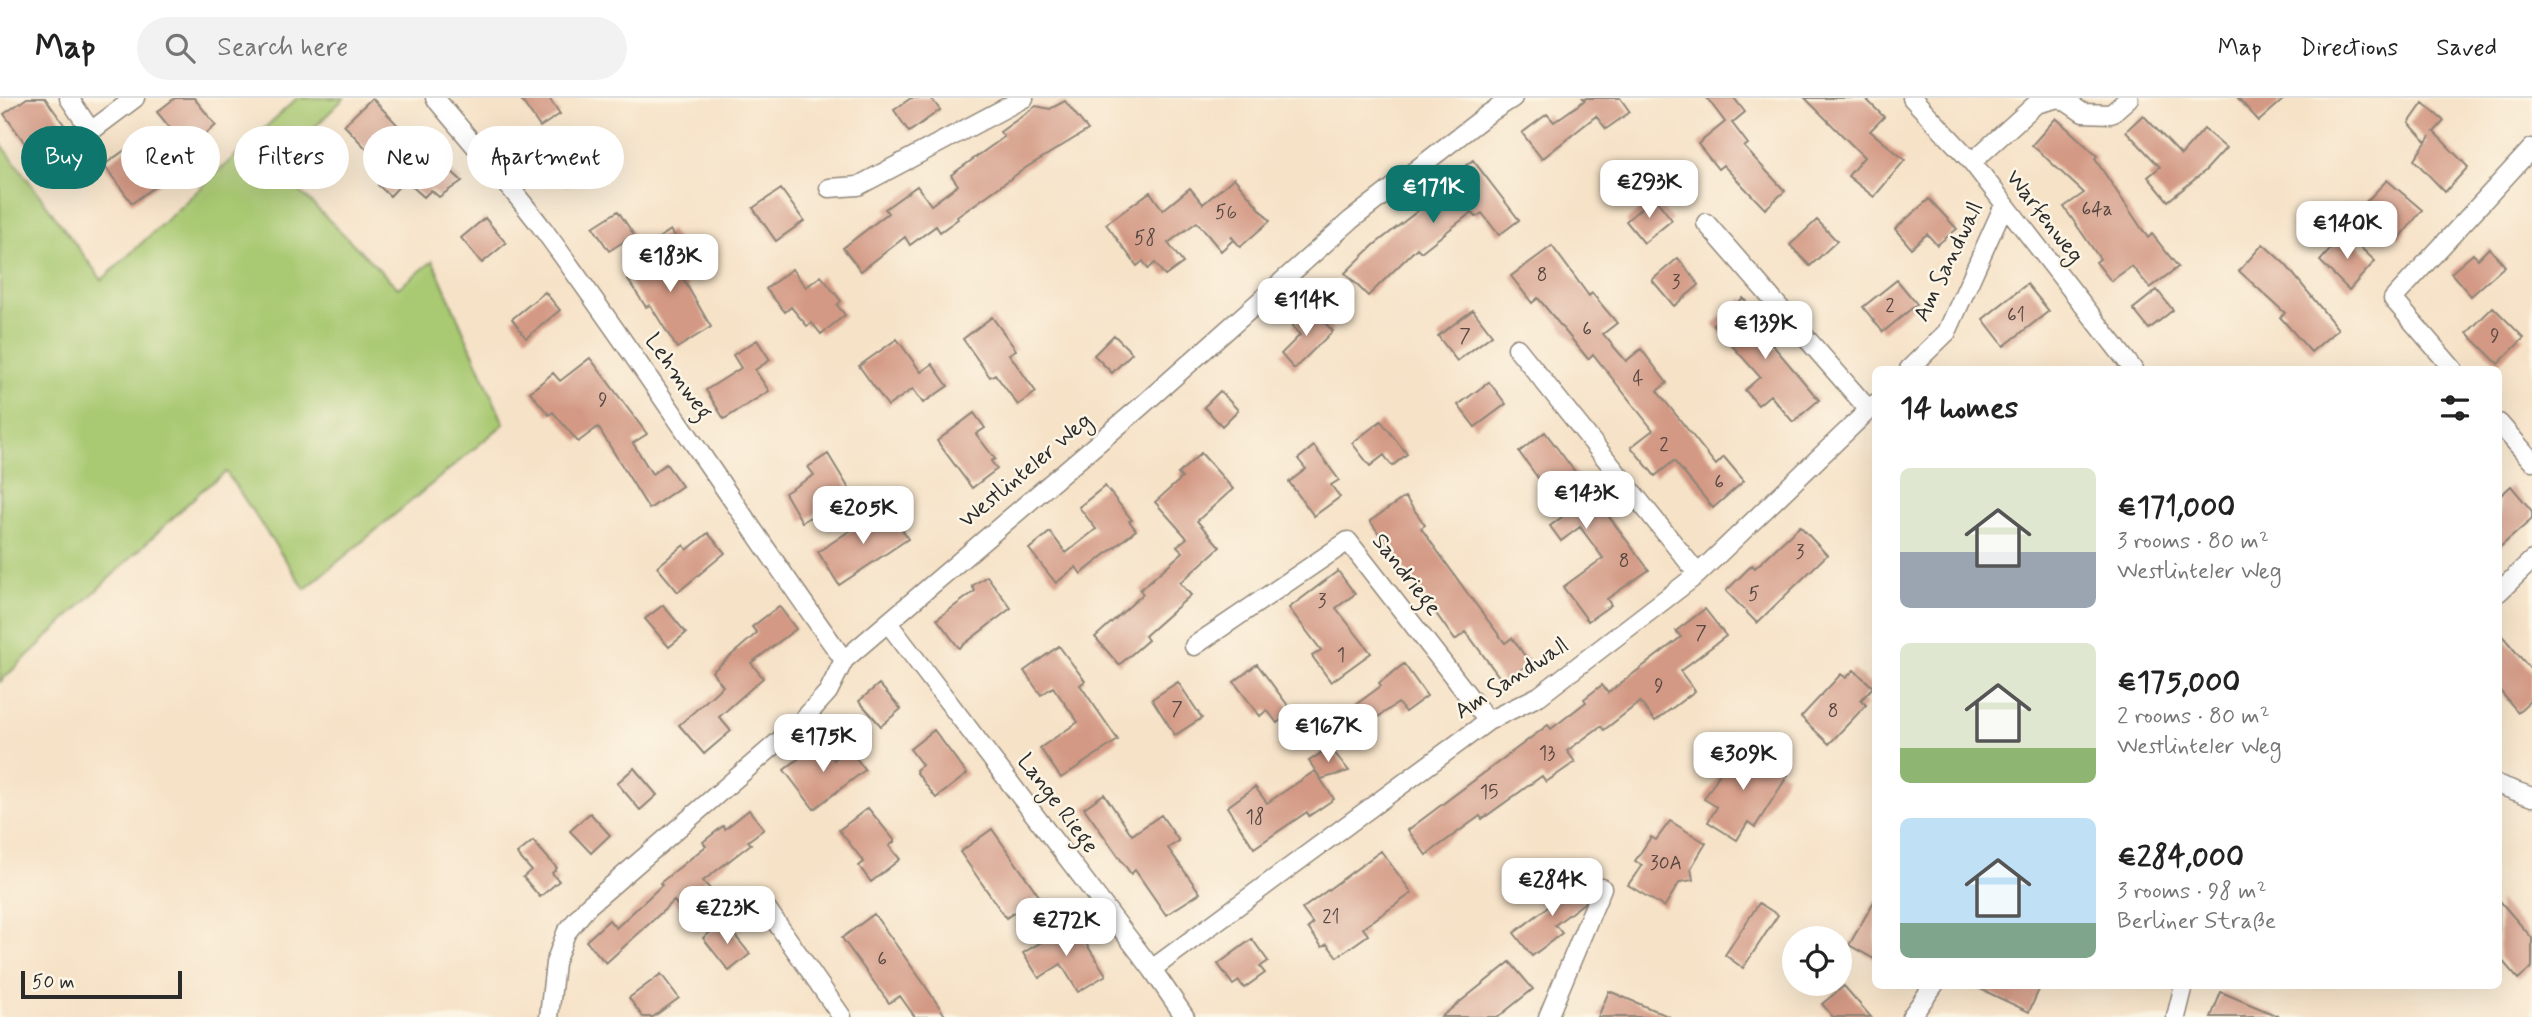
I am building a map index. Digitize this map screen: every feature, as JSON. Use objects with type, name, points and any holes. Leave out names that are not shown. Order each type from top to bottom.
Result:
[{"type":"street","points":[[69,98],[91,131],[135,98]]},
{"type":"street","name":"Lehmweg","points":[[435,98],[541,227],[679,418],[758,540],[844,660]]},
{"type":"street","points":[[829,188],[858,186],[1024,98]]},
{"type":"street","name":"Westlinteler Weg","points":[[549,1017],[555,963],[566,933],[588,906],[800,723],[828,692],[844,660],[1139,408],[1351,219],[1488,114],[1513,98]]},
{"type":"street","name":"Warfenweg","points":[[1912,98],[1972,162],[2131,366]]},
{"type":"street","points":[[1972,162],[2036,104],[2060,98],[2082,113],[2112,114],[2129,98]]},
{"type":"street","points":[[2450,366],[2393,299],[2532,148]]},
{"type":"street","name":"Am Sandwall","points":[[1912,366],[1947,331],[2004,205]]},
{"type":"street","points":[[1706,223],[1872,406]]},
{"type":"street","points":[[1517,348],[1698,574]]},
{"type":"street","name":"Am Sandwall","points":[[1152,969],[1488,721],[1539,696],[1698,574],[1872,406]]},
{"type":"street","points":[[2502,426],[2532,461]]},
{"type":"street","name":"Sandriege","points":[[1194,646],[1348,541],[1488,721]]},
{"type":"street","points":[[2502,589],[2532,560]]},
{"type":"street","name":"Lange Riege","points":[[888,623],[1152,969],[1185,1017]]},
{"type":"street","points":[[2502,786],[2532,797]]},
{"type":"street","points":[[1548,1017],[1602,888]]},
{"type":"street","points":[[767,909],[842,1017]]},
{"type":"street","points":[[1911,1017],[1931,989]]},
{"type":"street","points":[[2176,1017],[2183,989]]},
{"type":"green space","points":[[297,98],[344,98],[316,126],[267,126]]},
{"type":"green space","points":[[0,142],[21,170],[21,189],[35,189],[102,280],[200,189],[220,189],[220,170],[234,157],[234,189],[297,189],[398,288],[433,261],[504,424],[305,589],[226,472],[201,491],[0,682]]},
{"type":"building","points":[[27,98],[45,98],[65,126],[21,126],[21,138],[4,114]]},
{"type":"building","points":[[175,98],[194,98],[216,125],[168,126],[157,112]]},
{"type":"building","points":[[372,98],[398,126],[363,126],[363,145],[349,130],[349,126],[344,125]]},
{"type":"building","points":[[520,98],[549,98],[560,114],[539,126]]},
{"type":"building","points":[[911,98],[931,98],[940,110],[909,132],[894,110]]},
{"type":"building","points":[[1583,98],[1620,98],[1630,112],[1606,129],[1596,116],[1542,159],[1522,133],[1547,114],[1554,122],[1585,100]]},
{"type":"building","points":[[1707,98],[1734,98],[1745,112],[1732,123],[1748,144],[1744,147],[1785,191],[1765,209],[1723,165],[1718,169],[1698,144],[1725,122]]},
{"type":"building","points":[[1805,98],[1865,98],[1884,117],[1870,131],[1905,160],[1874,197],[1848,176],[1864,157]]},
{"type":"building","points":[[2238,98],[2285,98],[2259,121]]},
{"type":"building","points":[[1065,101],[1088,130],[1027,167],[940,232],[936,226],[910,245],[905,237],[861,271],[843,248],[888,213],[885,209],[917,186],[931,205],[958,185],[951,175],[1004,137],[1000,132],[1036,106],[1050,109]]},
{"type":"building","points":[[2423,103],[2444,121],[2434,132],[2468,167],[2445,192],[2414,160],[2426,142],[2409,123]]},
{"type":"building","points":[[2143,115],[2181,155],[2204,129],[2226,148],[2205,171],[2168,201],[2148,177],[2160,167],[2126,131]]},
{"type":"building","points":[[2056,118],[2097,156],[2095,159],[2148,238],[2152,234],[2178,267],[2150,288],[2132,266],[2111,281],[2096,262],[2100,259],[2064,207],[2084,193],[2032,145]]},
{"type":"building","points":[[121,153],[121,188],[107,169],[107,163]]},
{"type":"building","points":[[1473,160],[1519,220],[1499,235],[1482,213],[1476,217],[1472,212],[1421,252],[1417,248],[1368,296],[1345,273],[1374,245],[1451,185],[1447,180]]},
{"type":"building","points":[[453,173],[462,181],[453,187]]},
{"type":"building","points":[[1234,178],[1270,221],[1240,247],[1231,236],[1233,240],[1221,251],[1197,222],[1168,243],[1183,263],[1165,276],[1155,263],[1148,269],[1143,261],[1137,266],[1106,224],[1150,192],[1163,210],[1190,188],[1203,204]]},
{"type":"building","points":[[2387,180],[2422,210],[2399,239],[2363,205]]},
{"type":"building","points":[[122,189],[152,189],[132,203]]},
{"type":"building","points":[[382,189],[397,189],[390,196]]},
{"type":"building","points":[[415,189],[450,189],[439,197],[431,190],[424,197]]},
{"type":"building","points":[[781,189],[804,221],[776,241],[753,208]]},
{"type":"building","points":[[1654,197],[1672,220],[1644,243],[1626,221]]},
{"type":"building","points":[[1929,199],[1957,229],[1937,245],[1927,234],[1911,248],[1895,229]]},
{"type":"building","points":[[618,211],[634,235],[609,251],[593,227]]},
{"type":"building","points":[[485,218],[506,243],[482,263],[461,238]]},
{"type":"building","points":[[1817,220],[1837,241],[1810,266],[1790,245]]},
{"type":"building","points":[[671,230],[684,250],[671,258],[711,327],[677,348],[650,305],[646,307],[628,280],[661,258],[651,243]]},
{"type":"building","points":[[2345,233],[2375,261],[2349,290],[2320,261]]},
{"type":"building","points":[[2263,244],[2286,265],[2338,329],[2311,352],[2280,317],[2285,313],[2239,271]]},
{"type":"building","points":[[1552,246],[1589,296],[1592,293],[1617,323],[1603,334],[1626,361],[1641,349],[1667,383],[1657,391],[1716,465],[1724,457],[1744,481],[1713,508],[1674,461],[1655,476],[1631,447],[1653,430],[1593,354],[1588,359],[1538,298],[1532,303],[1511,276]]},
{"type":"building","points":[[2489,248],[2505,266],[2471,296],[2451,273],[2473,254],[2478,259]]},
{"type":"building","points":[[1678,258],[1699,285],[1674,306],[1652,280]]},
{"type":"building","points":[[792,269],[806,287],[821,276],[841,301],[837,305],[845,315],[821,334],[812,323],[807,326],[791,307],[785,312],[766,289]]},
{"type":"building","points":[[1897,280],[1917,304],[1883,332],[1863,307]]},
{"type":"building","points":[[2027,284],[2049,311],[2004,346],[1983,319]]},
{"type":"building","points":[[2157,290],[2173,310],[2149,329],[2133,309]]},
{"type":"building","points":[[545,292],[560,310],[526,338],[512,319]]},
{"type":"building","points":[[1743,298],[1776,336],[1770,342],[1819,400],[1793,422],[1770,395],[1758,405],[1745,390],[1760,377],[1713,324]]},
{"type":"building","points":[[2493,307],[2524,338],[2498,364],[2467,333]]},
{"type":"building","points":[[1310,308],[1333,331],[1294,369],[1281,354],[1300,335],[1292,326]]},
{"type":"building","points":[[1473,310],[1492,335],[1457,361],[1438,336]]},
{"type":"building","points":[[992,317],[1016,350],[1009,354],[1036,392],[1018,405],[995,374],[990,377],[963,339]]},
{"type":"building","points":[[1114,335],[1132,353],[1112,373],[1094,355]]},
{"type":"building","points":[[897,339],[921,372],[932,364],[948,386],[923,403],[913,389],[888,406],[859,366]]},
{"type":"building","points":[[757,340],[770,360],[755,370],[769,391],[724,419],[706,390],[741,368],[733,355]]},
{"type":"building","points":[[590,358],[647,434],[633,443],[652,474],[666,464],[682,486],[649,509],[598,427],[578,442],[553,412],[549,415],[530,392],[553,373],[560,381]]},
{"type":"building","points":[[1489,382],[1506,404],[1475,427],[1458,405]]},
{"type":"building","points":[[1220,391],[1238,410],[1222,426],[1204,407]]},
{"type":"building","points":[[974,413],[985,428],[976,434],[995,459],[991,461],[997,469],[972,488],[937,441]]},
{"type":"building","points":[[1381,421],[1407,454],[1392,466],[1384,455],[1370,466],[1352,443]]},
{"type":"building","points":[[1545,432],[1649,570],[1607,599],[1611,605],[1588,621],[1563,587],[1603,558],[1580,527],[1561,541],[1550,526],[1570,511],[1547,478],[1541,482],[1519,452]]},
{"type":"building","points":[[1314,446],[1339,480],[1331,485],[1340,497],[1314,516],[1289,482],[1306,469],[1298,459]]},
{"type":"building","points":[[1201,453],[1233,489],[1197,521],[1220,547],[1180,583],[1191,595],[1145,636],[1148,640],[1119,665],[1095,637],[1143,594],[1140,590],[1183,552],[1177,546],[1187,538],[1155,502],[1182,478],[1178,474]]},
{"type":"building","points":[[828,454],[851,492],[802,522],[785,493],[814,475],[808,467]]},
{"type":"building","points":[[1105,486],[1132,520],[1129,521],[1136,530],[1081,574],[1076,567],[1056,583],[1029,549],[1050,532],[1066,553],[1096,529],[1079,507]]},
{"type":"building","points":[[2511,486],[2532,511],[2532,519],[2502,545],[2502,494]]},
{"type":"building","points":[[1405,497],[1425,525],[1421,528],[1468,594],[1505,643],[1512,638],[1530,663],[1503,682],[1466,632],[1455,640],[1370,521]]},
{"type":"building","points":[[887,506],[908,539],[839,585],[818,552]]},
{"type":"building","points":[[1800,526],[1827,555],[1757,623],[1726,591],[1752,565],[1755,568]]},
{"type":"building","points":[[708,533],[725,553],[678,592],[657,567],[684,545],[687,550]]},
{"type":"building","points":[[1338,571],[1355,594],[1336,608],[1371,653],[1331,682],[1312,656],[1321,650],[1289,608]]},
{"type":"building","points":[[987,576],[1011,608],[959,648],[937,619],[975,591],[972,586]]},
{"type":"building","points":[[663,605],[686,633],[669,647],[645,619]]},
{"type":"building","points":[[779,606],[796,629],[751,663],[763,678],[719,717],[731,731],[704,754],[679,725],[723,686],[712,672],[757,633],[752,627]]},
{"type":"building","points":[[1705,609],[1726,636],[1680,671],[1695,691],[1655,721],[1640,702],[1604,730],[1601,726],[1567,751],[1575,762],[1546,782],[1542,776],[1426,855],[1408,830],[1548,725],[1551,729],[1586,702],[1584,699],[1602,685],[1608,693],[1681,637],[1676,631]]},
{"type":"building","points":[[2502,636],[2532,671],[2532,699],[2518,712],[2502,693]]},
{"type":"building","points":[[1059,646],[1085,681],[1080,685],[1118,740],[1061,778],[1040,748],[1078,722],[1053,687],[1041,695],[1024,671]]},
{"type":"building","points":[[1257,664],[1292,711],[1277,723],[1267,710],[1260,716],[1234,682]]},
{"type":"building","points":[[1404,664],[1427,696],[1405,712],[1398,703],[1355,733],[1343,714],[1381,686],[1379,683]]},
{"type":"building","points":[[1854,670],[1872,688],[1861,700],[1866,705],[1829,744],[1801,717],[1841,674],[1846,678]]},
{"type":"building","points":[[1178,682],[1202,718],[1175,735],[1152,699]]},
{"type":"building","points":[[879,684],[901,709],[881,726],[859,701]]},
{"type":"building","points":[[934,730],[967,774],[936,798],[917,773],[916,770],[922,765],[910,749]]},
{"type":"building","points":[[820,742],[834,760],[849,749],[865,770],[814,809],[784,770]]},
{"type":"building","points":[[1738,744],[1788,775],[1755,827],[1748,822],[1737,840],[1708,822],[1717,807],[1704,799]]},
{"type":"building","points":[[1330,747],[1349,771],[1321,779],[1309,761]]},
{"type":"building","points":[[634,768],[657,795],[640,810],[617,783]]},
{"type":"building","points":[[1315,771],[1334,799],[1309,816],[1307,812],[1254,848],[1227,807],[1255,787],[1267,803]]},
{"type":"building","points":[[1104,794],[1132,835],[1161,815],[1179,841],[1168,848],[1200,893],[1166,915],[1135,870],[1131,874],[1084,808]]},
{"type":"building","points":[[868,808],[895,841],[889,846],[900,859],[871,882],[859,866],[864,862],[839,830]]},
{"type":"building","points":[[749,810],[764,829],[748,841],[751,844],[703,881],[710,889],[683,911],[674,901],[606,963],[586,941],[609,920],[616,928],[662,885],[660,883],[706,846],[703,842]]},
{"type":"building","points":[[590,813],[610,835],[591,853],[570,831]]},
{"type":"building","points":[[1670,821],[1706,843],[1691,868],[1693,880],[1680,882],[1664,907],[1628,885],[1642,865],[1635,861],[1651,837],[1656,840]]},
{"type":"building","points":[[992,829],[1039,896],[1006,918],[960,852]]},
{"type":"building","points":[[533,841],[557,868],[552,873],[559,881],[540,897],[523,877],[531,870],[517,854]]},
{"type":"building","points":[[1381,851],[1412,893],[1363,928],[1368,935],[1337,957],[1327,944],[1322,947],[1308,928],[1313,924],[1302,909]]},
{"type":"building","points":[[1575,875],[1588,891],[1584,903],[1555,925],[1562,933],[1532,956],[1514,933],[1566,893],[1561,887]]},
{"type":"building","points":[[1759,903],[1778,915],[1743,968],[1725,955]]},
{"type":"building","points":[[2502,903],[2532,938],[2532,967],[2518,979],[2502,960]]},
{"type":"building","points":[[1872,905],[1872,958],[1852,947],[1852,940]]},
{"type":"building","points":[[874,914],[946,1017],[915,1017],[900,996],[889,1003],[842,938]]},
{"type":"building","points":[[724,922],[750,954],[729,971],[703,938]]},
{"type":"building","points":[[1073,923],[1106,975],[1078,992],[1061,964],[1039,978],[1023,953]]},
{"type":"building","points":[[1252,939],[1268,961],[1260,967],[1265,973],[1244,988],[1239,981],[1233,985],[1218,964]]},
{"type":"building","points":[[1510,962],[1533,989],[1498,1017],[1441,1017]]},
{"type":"building","points":[[661,974],[679,998],[653,1017],[643,1017],[629,998]]},
{"type":"building","points":[[1980,989],[2039,989],[2029,1012]]},
{"type":"building","points":[[1609,991],[1670,1017],[1598,1017]]},
{"type":"building","points":[[2221,992],[2280,1017],[2211,1017]]},
{"type":"building","points":[[1852,995],[1871,1017],[1833,1017],[1822,1004],[1832,996]]}]
